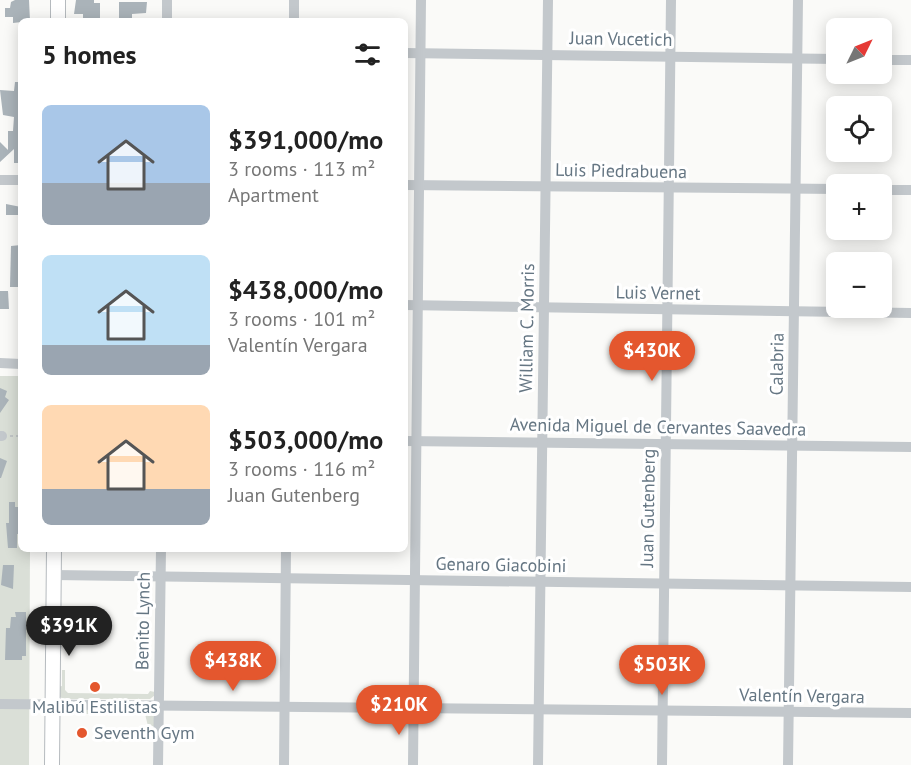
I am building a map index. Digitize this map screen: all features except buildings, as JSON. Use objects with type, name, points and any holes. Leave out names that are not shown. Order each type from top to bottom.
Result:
[{"type":"main road","points":[[49,0],[49,18]]},
{"type":"main road","points":[[58,0],[58,18]]},
{"type":"main road","points":[[46,552],[52,765]]},
{"type":"main road","points":[[44,765],[49,705],[54,552]]},
{"type":"street","points":[[167,0],[167,18]]},
{"type":"street","points":[[294,0],[294,18]]},
{"type":"street","points":[[413,765],[421,0]]},
{"type":"street","name":"William C. Morris","points":[[538,765],[548,0]]},
{"type":"street","name":"Juan Gutenberg","points":[[662,765],[671,0]]},
{"type":"street","name":"Calabria","points":[[788,765],[798,0]]},
{"type":"street","name":"Juan Vucetich","points":[[408,53],[826,59]]},
{"type":"street","points":[[892,60],[911,60]]},
{"type":"street","points":[[0,180],[18,180]]},
{"type":"street","name":"Luis Piedrabuena","points":[[408,185],[826,189]]},
{"type":"street","points":[[892,190],[911,190]]},
{"type":"street","name":"Luis Vernet","points":[[408,305],[911,313]]},
{"type":"street","points":[[0,363],[18,363]]},
{"type":"street","name":"Avenida Miguel de Cervantes Saavedra","points":[[408,441],[911,447]]},
{"type":"street","name":"Benito Lynch","points":[[158,765],[161,552]]},
{"type":"street","points":[[284,765],[286,552]]},
{"type":"street","name":"Genaro Giacobini","points":[[54,575],[911,587]]},
{"type":"street","name":"Valentín Vergara","points":[[0,704],[911,713]]},
{"type":"shaded area","points":[[0,376],[18,376],[18,552],[30,552],[29,765],[0,765]]},
{"type":"shaded area","points":[[62,670],[65,670],[65,690],[68,693],[148,694],[150,691],[155,692],[155,695],[150,699],[63,699],[59,696],[57,687],[62,686]]},
{"type":"shaded area","points":[[80,709],[153,710],[155,726],[148,726],[145,714],[80,714]]},
{"type":"place","name":"Malibú Estilistas","points":[[95,687]]},
{"type":"place","name":"Seventh Gym","points":[[82,733]]}]
